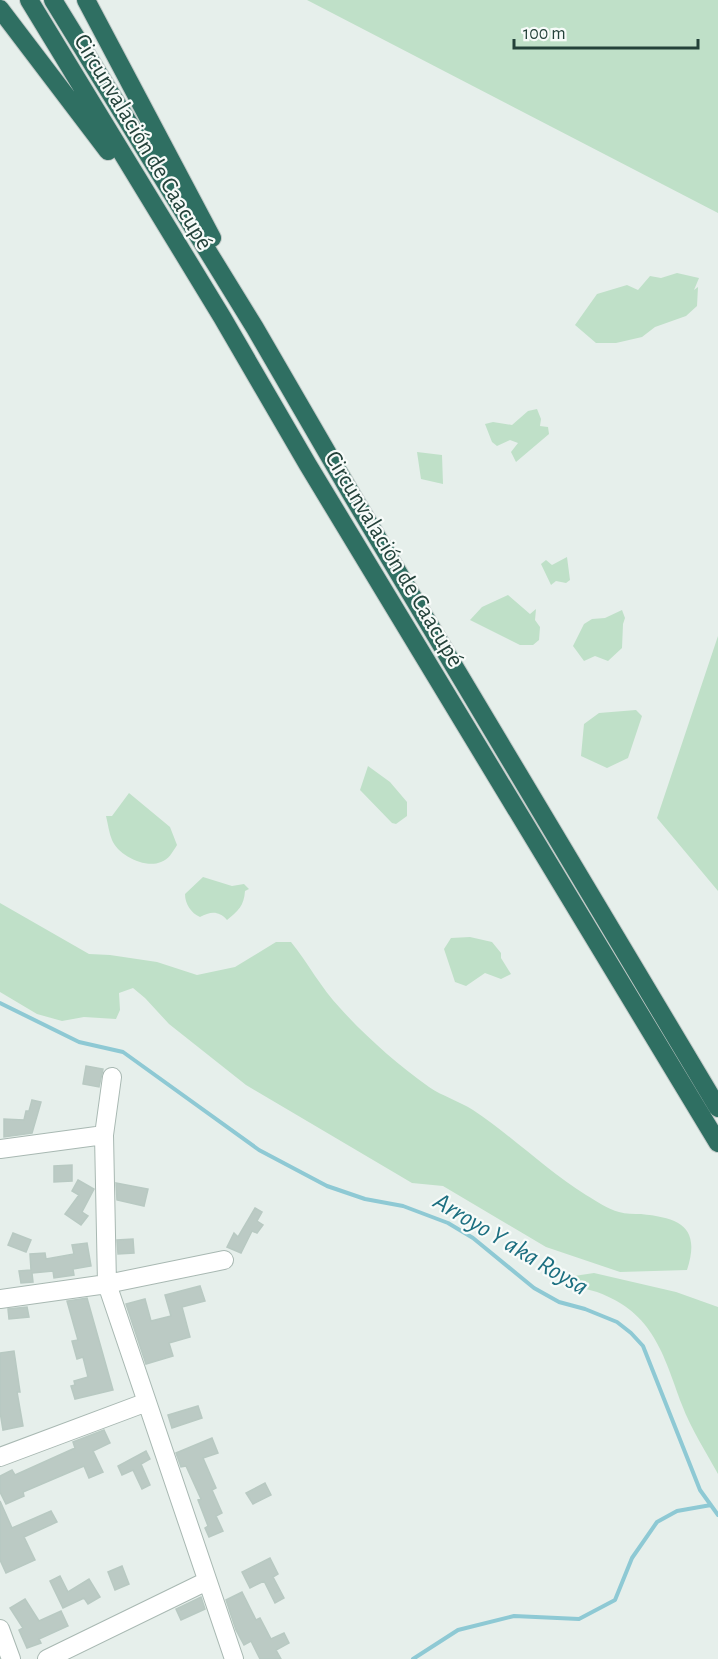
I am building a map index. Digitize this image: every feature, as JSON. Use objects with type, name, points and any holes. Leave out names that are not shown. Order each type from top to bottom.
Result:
[{"type":"highway","name":"Circunvalación de Caacupé","points":[[29,0],[222,316],[315,475],[718,1143]]},
{"type":"highway","name":"Circunvalación de Caacupé","points":[[52,0],[255,328],[352,497],[718,1108]]},
{"type":"highway","points":[[86,0],[249,309],[255,328]]},
{"type":"highway","points":[[0,9],[114,159],[136,178]]},
{"type":"street","points":[[112,1077],[104,1135],[107,1284],[234,1659]]},
{"type":"street","points":[[0,1149],[104,1135]]},
{"type":"street","points":[[0,1299],[107,1284],[224,1260]]},
{"type":"street","points":[[0,1456],[147,1402]]},
{"type":"street","points":[[47,1659],[207,1581]]},
{"type":"street","points":[[0,1629],[11,1659]]},
{"type":"green space","points":[[307,0],[718,0],[718,213]]},
{"type":"green space","points":[[677,273],[699,278],[694,290],[698,287],[697,306],[686,316],[655,327],[642,337],[616,343],[596,343],[575,325],[597,294],[627,285],[638,290],[650,276],[661,278]]},
{"type":"green space","points":[[537,409],[541,419],[540,426],[548,427],[549,434],[516,462],[511,452],[518,443],[510,440],[497,446],[492,442],[485,424],[493,422],[512,425],[528,411]]},
{"type":"green space","points":[[417,452],[442,455],[443,484],[421,479]]},
{"type":"green space","points":[[567,557],[570,580],[566,583],[556,581],[551,585],[541,564],[546,560],[552,565]]},
{"type":"green space","points":[[508,595],[530,614],[536,609],[535,620],[540,627],[539,640],[533,645],[520,645],[470,620],[482,607]]},
{"type":"green space","points":[[622,610],[625,618],[622,648],[608,661],[595,656],[584,661],[573,646],[584,624],[592,619],[605,618]]},
{"type":"green space","points":[[718,636],[718,891],[657,818]]},
{"type":"green space","points":[[636,710],[642,716],[628,758],[607,768],[581,756],[584,724],[599,713]]},
{"type":"green space","points":[[368,766],[390,782],[407,802],[407,816],[396,824],[392,823],[360,790]]},
{"type":"green space","points":[[129,793],[170,827],[177,845],[164,861],[155,864],[140,862],[115,846],[106,816],[112,816]]},
{"type":"green space","points":[[203,877],[232,886],[244,884],[249,889],[245,891],[240,908],[227,920],[214,913],[200,917],[187,905],[185,894]]},
{"type":"green space","points":[[0,903],[89,954],[157,962],[197,975],[235,967],[276,942],[291,942],[333,1000],[350,1019],[382,1050],[429,1087],[473,1110],[557,1175],[602,1205],[622,1213],[667,1218],[684,1227],[689,1234],[691,1244],[687,1270],[620,1272],[546,1247],[443,1186],[412,1183],[246,1085],[169,1024],[133,988],[119,993],[120,1010],[116,1019],[84,1017],[62,1021],[37,1014],[0,992]]},
{"type":"green space","points":[[470,937],[492,942],[501,953],[501,958],[511,974],[501,979],[485,973],[466,986],[455,982],[444,949],[451,938]]},
{"type":"green space","points":[[594,1273],[676,1292],[718,1307],[718,1474],[694,1432],[662,1352],[644,1324],[632,1311],[616,1301],[597,1292],[556,1282]]},
{"type":"building","points":[[86,1066],[103,1069],[99,1087],[83,1084]]},
{"type":"building","points":[[32,1100],[41,1102],[32,1133],[4,1137],[4,1119],[24,1120]]},
{"type":"building","points":[[72,1165],[72,1181],[54,1182],[54,1166]]},
{"type":"building","points":[[78,1180],[94,1189],[82,1212],[88,1216],[81,1225],[65,1214],[79,1195],[72,1191]]},
{"type":"building","points":[[116,1183],[148,1189],[144,1206],[117,1200]]},
{"type":"building","points":[[255,1208],[262,1212],[257,1221],[263,1225],[257,1233],[252,1231],[241,1253],[227,1247],[234,1233],[238,1237]]},
{"type":"building","points":[[13,1233],[31,1240],[26,1252],[8,1245]]},
{"type":"building","points":[[133,1239],[134,1253],[118,1254],[117,1240]]},
{"type":"building","points":[[87,1243],[91,1266],[73,1269],[74,1275],[54,1278],[53,1271],[32,1273],[33,1282],[21,1283],[19,1271],[31,1270],[30,1254],[45,1253],[46,1259],[74,1254],[72,1245]]},
{"type":"building","points":[[200,1286],[205,1301],[182,1307],[190,1337],[169,1343],[173,1356],[146,1364],[126,1304],[145,1299],[151,1321],[171,1316],[165,1295]]},
{"type":"building","points":[[87,1298],[113,1390],[75,1399],[71,1386],[75,1385],[74,1381],[88,1377],[83,1357],[77,1359],[72,1341],[78,1340],[67,1301]]},
{"type":"building","points":[[27,1307],[29,1317],[9,1319],[8,1309]]},
{"type":"building","points":[[14,1351],[20,1392],[17,1392],[23,1426],[3,1430],[0,1412],[0,1353]]},
{"type":"building","points":[[198,1406],[202,1418],[172,1428],[168,1415]]},
{"type":"building","points":[[104,1430],[110,1443],[93,1451],[103,1472],[89,1478],[84,1466],[23,1492],[24,1496],[6,1504],[0,1492],[0,1476],[12,1470],[15,1475],[75,1448],[73,1442]]},
{"type":"building","points":[[212,1438],[218,1453],[203,1458],[216,1488],[212,1490],[222,1513],[216,1516],[223,1531],[209,1537],[205,1528],[208,1526],[198,1500],[201,1499],[186,1466],[181,1467],[176,1453]]},
{"type":"building","points":[[146,1451],[150,1459],[141,1464],[150,1485],[142,1489],[133,1470],[122,1475],[118,1466]]},
{"type":"building","points":[[265,1483],[271,1495],[253,1504],[246,1493]]},
{"type":"building","points":[[0,1501],[12,1528],[51,1511],[57,1522],[24,1537],[35,1560],[6,1573],[0,1560]]},
{"type":"building","points":[[270,1558],[278,1574],[273,1577],[284,1598],[275,1603],[264,1581],[250,1588],[242,1572]]},
{"type":"building","points":[[122,1566],[129,1584],[115,1590],[108,1572]]},
{"type":"building","points":[[60,1576],[68,1592],[89,1579],[100,1597],[88,1604],[84,1598],[63,1608],[50,1581]]},
{"type":"building","points":[[242,1592],[256,1620],[260,1618],[271,1639],[284,1633],[289,1643],[276,1650],[281,1659],[260,1659],[251,1641],[244,1645],[236,1630],[226,1600]]},
{"type":"building","points":[[201,1597],[205,1609],[181,1620],[176,1609]]},
{"type":"building","points":[[25,1599],[39,1621],[61,1611],[68,1626],[39,1639],[41,1643],[27,1648],[19,1630],[23,1628],[10,1608]]},
{"type":"waterway","name":"Arroyo Y aka Roysa","points":[[0,1003],[79,1042],[123,1052],[259,1150],[327,1186],[365,1199],[403,1206],[448,1223],[473,1238],[534,1288],[559,1302],[585,1309],[617,1322],[643,1346],[700,1490],[718,1515]]},
{"type":"waterway","points":[[413,1659],[458,1630],[514,1616],[579,1619],[615,1600],[632,1558],[657,1522],[677,1511],[711,1505]]}]
